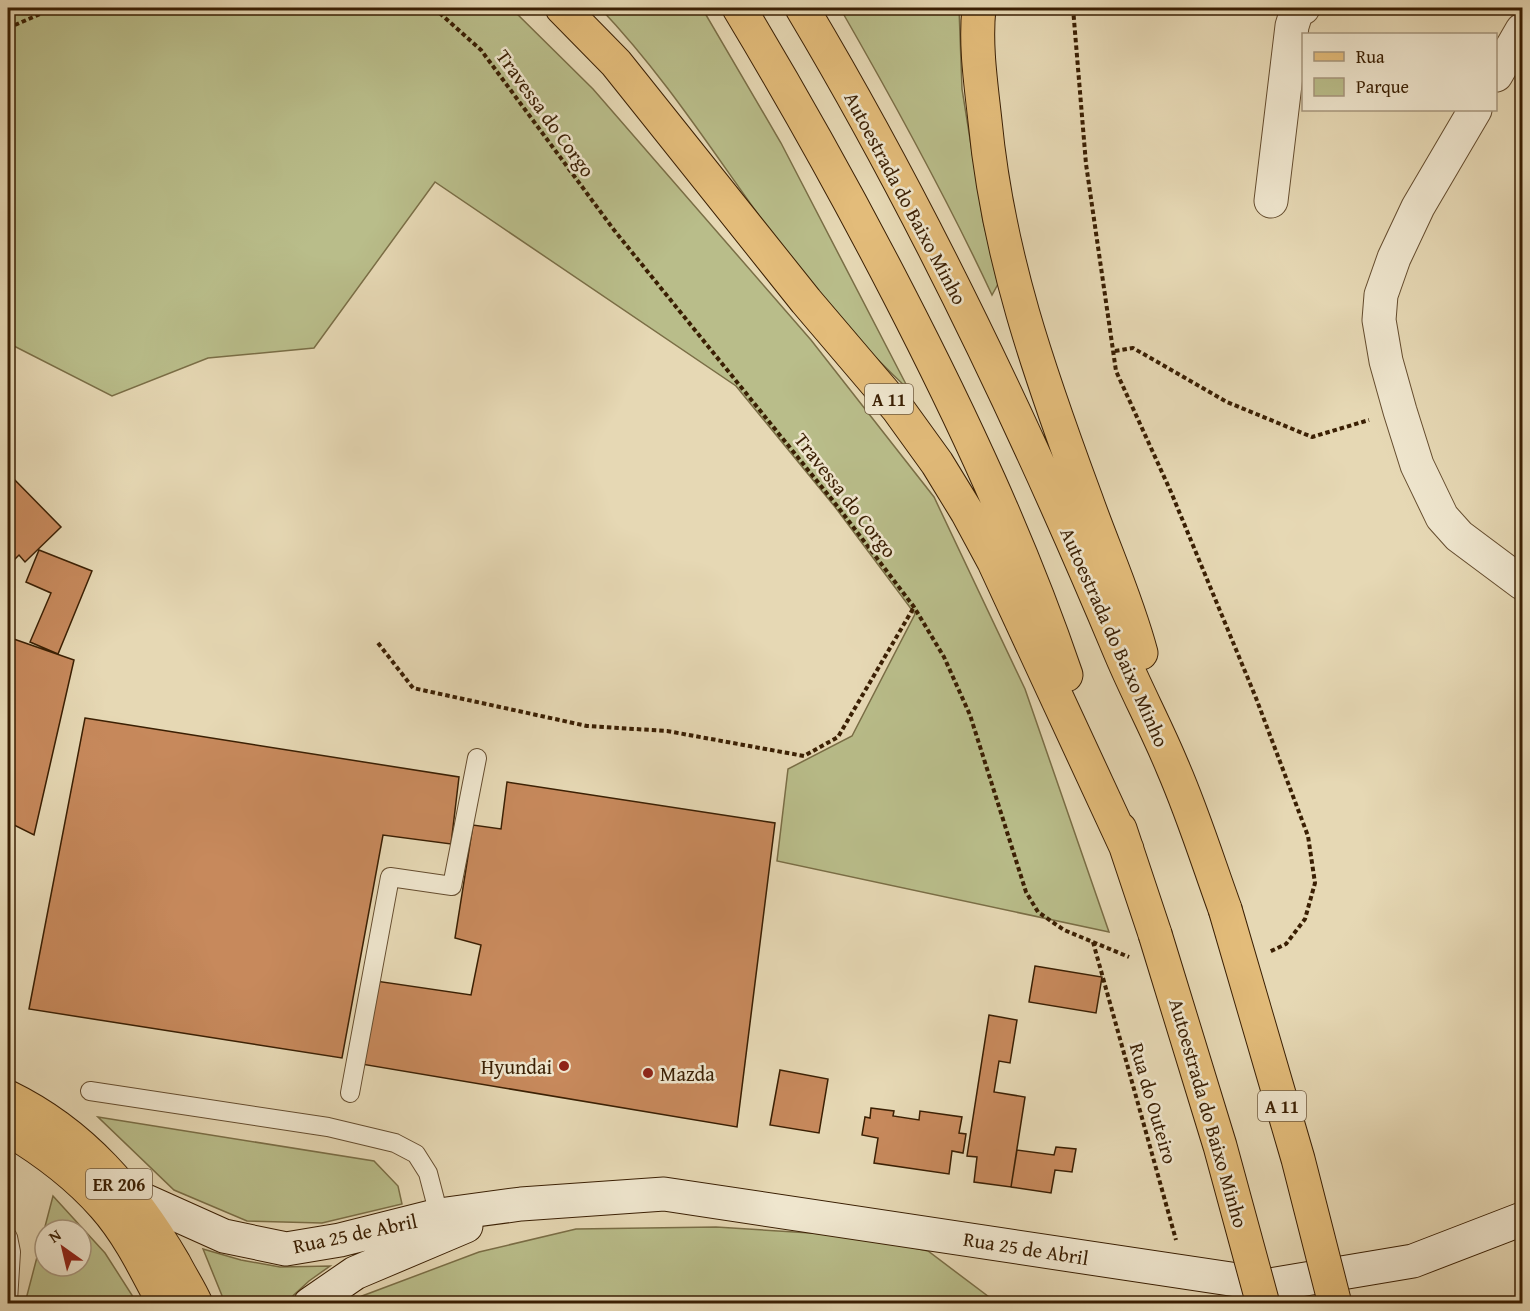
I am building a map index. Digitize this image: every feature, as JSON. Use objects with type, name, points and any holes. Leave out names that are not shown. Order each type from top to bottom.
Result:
[{"type":"main road","name":"A 11","points":[[562,8],[616,63],[806,301],[898,409],[937,463],[968,512],[994,562],[1127,849]]},
{"type":"main road","name":"Autoestrada do Baixo Minho","points":[[738,8],[848,197],[930,356],[1018,548],[1046,618],[1127,849],[1147,946],[1220,1146],[1263,1304]]},
{"type":"main road","name":"Autoestrada do Baixo Minho","points":[[802,8],[919,218],[983,344],[1173,768],[1224,909],[1294,1148],[1335,1304]]},
{"type":"main road","points":[[979,8],[980,76],[986,133],[996,206],[1008,263],[1025,325],[1053,409],[1137,638],[1173,768]]},
{"type":"main road","points":[[1271,201],[1292,26],[1297,10],[1303,8]]},
{"type":"main road","points":[[1516,8],[1522,13]]},
{"type":"main road","points":[[1497,73],[1522,30]]},
{"type":"main road","points":[[1474,111],[1418,207],[1394,258],[1382,295],[1378,320],[1386,361],[1417,465],[1442,516],[1459,536],[1522,583]]},
{"type":"main road","name":"Rua 25 de Abril","points":[[8,1097],[76,1139],[126,1192],[160,1240],[196,1304]]},
{"type":"main road","name":"ER 206","points":[[8,1129],[56,1160],[104,1206],[137,1253],[164,1304]]},
{"type":"main road","name":"Rua 25 de Abril","points":[[126,1192],[224,1236],[286,1249],[340,1240],[439,1215],[521,1204],[664,1194],[1270,1285],[1413,1261],[1522,1219]]},
{"type":"main road","name":"Rua 25 de Abril","points":[[310,1304],[355,1273],[521,1204]]},
{"type":"lane","points":[[350,1093],[390,877],[453,886],[477,758]]},
{"type":"lane","points":[[90,1091],[328,1127],[395,1143],[416,1154],[428,1173],[439,1215]]},
{"type":"lane","points":[[8,1237],[11,1252],[8,1301]]},
{"type":"path","points":[[8,28],[54,8]]},
{"type":"path","name":"Travessa do Corgo","points":[[434,8],[481,50],[614,230],[838,507],[914,607],[945,657],[970,715],[1026,892],[1038,912],[1064,930],[1129,957],[1147,946]]},
{"type":"path","points":[[1073,8],[1086,164],[1115,351],[1116,371],[1171,492],[1257,698],[1308,837],[1315,883],[1305,920],[1286,944],[1267,954]]},
{"type":"path","points":[[1115,351],[1133,348],[1227,402],[1312,437],[1400,411]]},
{"type":"path","points":[[378,643],[413,688],[587,726],[667,730],[804,756],[838,737],[914,607]]},
{"type":"path","name":"Rua do Outeiro","points":[[1093,942],[1185,1272]]},
{"type":"green space","points":[[8,8],[511,8],[593,89],[811,340],[934,497],[1025,689],[1109,932],[777,861],[788,769],[852,736],[915,614],[835,507],[736,386],[435,182],[314,348],[208,358],[112,396],[8,343]]},
{"type":"green space","points":[[600,8],[702,8],[781,143],[909,390],[867,348],[808,281],[662,81]]},
{"type":"green space","points":[[840,8],[959,8],[962,89],[983,220],[998,284],[992,295],[919,150]]},
{"type":"green space","points":[[98,1117],[374,1161],[398,1186],[402,1204],[322,1223],[247,1221],[174,1190]]},
{"type":"green space","points":[[53,1196],[73,1218],[47,1218]]},
{"type":"green space","points":[[716,1227],[859,1236],[928,1251],[997,1303],[352,1304],[362,1296],[479,1252],[576,1229]]},
{"type":"green space","points":[[93,1240],[105,1253],[137,1303],[25,1303],[33,1272],[33,1278],[93,1278]]},
{"type":"green space","points":[[203,1249],[241,1260],[280,1267],[330,1266],[285,1303],[225,1303]]},
{"type":"building","points":[[8,473],[61,527],[25,562],[19,555],[8,566]]},
{"type":"building","points":[[39,550],[92,571],[58,654],[30,642],[51,593],[26,582]]},
{"type":"building","points":[[8,637],[74,660],[34,835],[8,822]]},
{"type":"building","points":[[85,718],[459,777],[451,844],[383,835],[342,1058],[29,1009]]},
{"type":"building","points":[[507,782],[775,823],[737,1127],[361,1064],[376,981],[471,995],[481,945],[455,938],[473,825],[501,829]]},
{"type":"building","points":[[1035,966],[1102,977],[1096,1013],[1029,1002]]},
{"type":"building","points":[[989,1015],[1017,1020],[1010,1063],[999,1061],[994,1092],[1025,1097],[1011,1187],[974,1182],[977,1157],[967,1156]]},
{"type":"building","points":[[780,1070],[828,1079],[819,1133],[770,1125]]},
{"type":"building","points":[[871,1108],[894,1111],[893,1116],[919,1120],[920,1111],[962,1117],[959,1133],[966,1134],[963,1153],[952,1151],[949,1174],[874,1163],[878,1138],[862,1135],[865,1117],[870,1118]]},
{"type":"building","points":[[1056,1147],[1076,1149],[1072,1172],[1055,1170],[1051,1193],[1011,1187],[1017,1150],[1054,1155]]},
{"type":"place","name":"Hyundai","points":[[564,1066]]},
{"type":"place","name":"Mazda","points":[[648,1073]]}]
